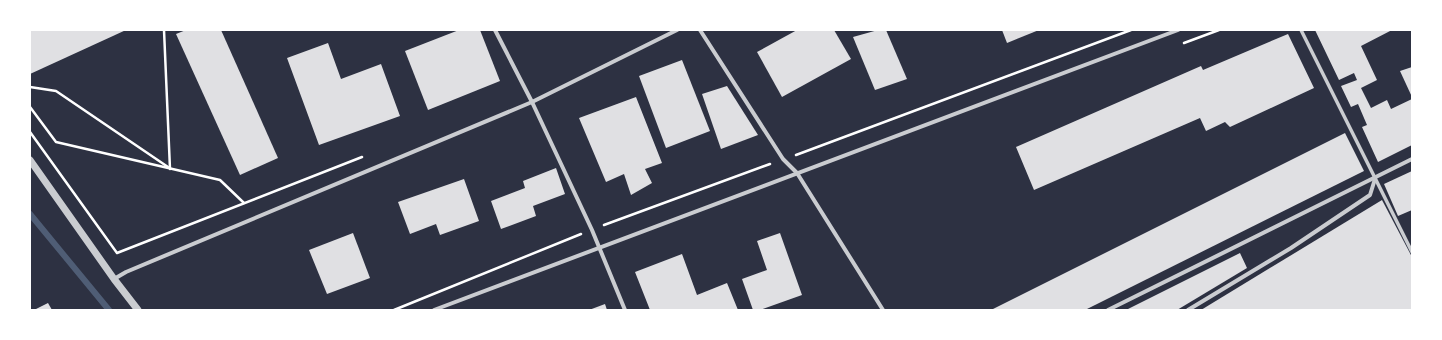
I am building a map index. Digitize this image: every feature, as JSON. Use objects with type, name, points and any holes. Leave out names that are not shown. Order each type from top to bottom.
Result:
[{"type":"street","points":[[495,30],[532,102],[592,230],[625,310]]},
{"type":"street","points":[[114,279],[133,269],[532,102],[677,30]]},
{"type":"street","points":[[700,30],[783,159],[797,173],[881,309]]},
{"type":"street","points":[[434,310],[1178,30]]},
{"type":"street","points":[[1301,30],[1412,252]]},
{"type":"street","points":[[1108,310],[1375,179],[1412,159]]},
{"type":"street","points":[[30,160],[114,279],[138,310]]},
{"type":"street","points":[[1188,310],[1291,248],[1370,195],[1375,179]]},
{"type":"path","points":[[164,30],[170,169]]},
{"type":"path","points":[[394,310],[592,230],[1131,30]]},
{"type":"path","points":[[30,86],[56,91],[170,169]]},
{"type":"path","points":[[30,107],[56,142],[220,180],[244,203]]},
{"type":"path","points":[[30,132],[117,253],[362,157]]},
{"type":"building","points":[[30,30],[126,30],[30,74]]},
{"type":"building","points":[[186,30],[221,30],[278,158],[240,175],[176,34]]},
{"type":"building","points":[[459,30],[480,30],[500,81],[428,110],[405,51]]},
{"type":"building","points":[[797,30],[834,30],[851,59],[782,97],[757,52]]},
{"type":"building","points":[[878,30],[886,30],[907,79],[875,90],[853,37]]},
{"type":"building","points":[[1002,30],[1039,30],[1007,43]]},
{"type":"building","points":[[1315,30],[1392,30],[1361,46],[1377,80],[1361,88],[1371,108],[1387,100],[1391,109],[1412,99],[1412,145],[1378,162],[1362,127],[1367,125],[1358,104],[1351,107],[1341,86],[1357,80],[1354,73],[1339,80]]},
{"type":"building","points":[[1288,34],[1314,88],[1230,127],[1225,122],[1206,131],[1200,118],[1034,190],[1016,147],[1201,66],[1203,70]]},
{"type":"building","points":[[328,43],[341,79],[381,64],[400,116],[319,145],[287,58]]},
{"type":"building","points":[[682,60],[710,131],[666,148],[639,76]]},
{"type":"building","points":[[1412,67],[1412,97],[1400,71]]},
{"type":"building","points":[[727,86],[758,135],[721,149],[702,94]]},
{"type":"building","points":[[636,97],[662,163],[645,169],[652,183],[631,195],[624,174],[606,182],[579,118]]},
{"type":"building","points":[[1345,133],[1364,171],[1085,310],[991,310]]},
{"type":"building","points":[[556,168],[565,194],[533,206],[536,216],[501,229],[491,201],[525,188],[523,181]]},
{"type":"building","points":[[1412,171],[1412,210],[1398,216],[1384,184]]},
{"type":"building","points":[[464,179],[479,221],[440,235],[436,224],[410,234],[398,202]]},
{"type":"building","points":[[1382,200],[1412,257],[1412,310],[1201,310]]},
{"type":"building","points":[[353,233],[370,278],[327,294],[309,250]]},
{"type":"building","points":[[780,233],[802,295],[760,310],[753,310],[742,279],[767,270],[757,241]]},
{"type":"building","points":[[1240,253],[1247,268],[1177,310],[1126,310]]},
{"type":"building","points":[[682,254],[697,295],[727,283],[738,310],[650,310],[635,272]]},
{"type":"building","points":[[48,303],[52,310],[34,310]]},
{"type":"building","points":[[605,304],[607,310],[589,310]]},
{"type":"waterway","points":[[30,214],[109,310]]}]
